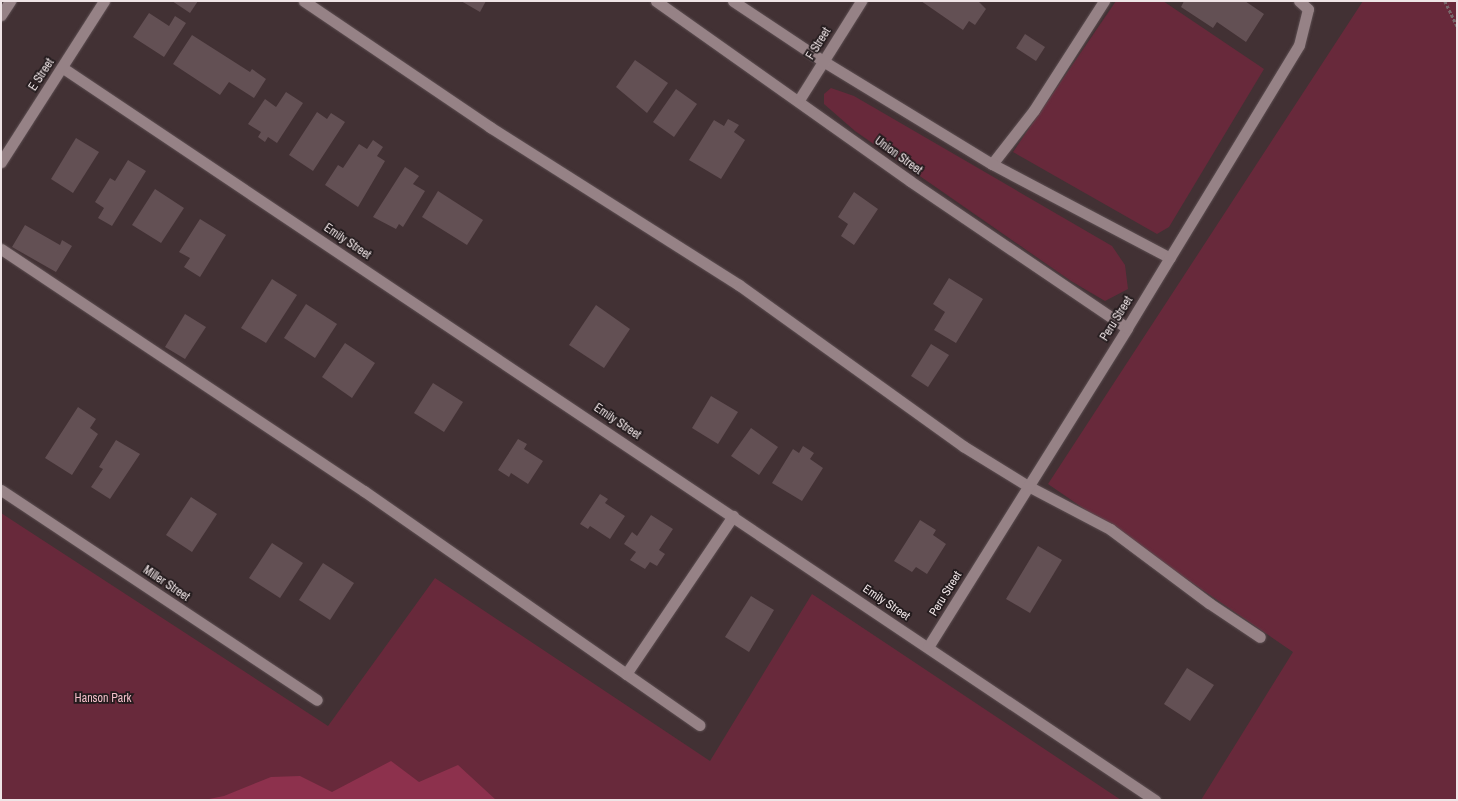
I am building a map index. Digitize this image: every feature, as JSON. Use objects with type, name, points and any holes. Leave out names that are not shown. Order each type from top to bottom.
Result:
[{"type":"street","points":[[1,14],[10,1]]},
{"type":"street","name":"E Street","points":[[1,162],[63,68],[104,1]]},
{"type":"street","points":[[304,1],[490,127],[740,285],[963,446],[1028,486],[1110,529],[1209,603],[1260,637]]},
{"type":"street","name":"Union Street","points":[[656,1],[799,100],[910,181],[1127,328]]},
{"type":"street","points":[[733,1],[823,62],[992,164],[1170,258]]},
{"type":"street","name":"F Street","points":[[799,100],[861,1]]},
{"type":"street","points":[[992,164],[1034,110],[1104,1]]},
{"type":"street","name":"Peru Street","points":[[928,647],[1127,328],[1299,45],[1308,8],[1299,1]]},
{"type":"street","name":"Emily Street","points":[[63,68],[1155,800]]},
{"type":"street","points":[[1,249],[137,342],[364,491],[699,725]]},
{"type":"street","name":"Miller Street","points":[[1,490],[317,700]]},
{"type":"street","points":[[626,674],[733,516]]},
{"type":"path","points":[[1445,1],[1457,26]]},
{"type":"green space","points":[[1116,1],[1163,1],[1264,69],[1169,227],[1157,234],[1013,152]]},
{"type":"green space","points":[[1363,1],[1457,1],[1457,800],[1201,800],[1293,652],[1048,484]]},
{"type":"green space","points":[[831,88],[854,96],[1112,246],[1125,265],[1128,289],[1105,301],[1071,281],[855,131],[824,104],[824,94]]},
{"type":"green space","name":"Hanson Park","points":[[1,513],[328,726],[435,578],[710,761],[812,594],[1121,800],[1,800]]},
{"type":"shaded area","points":[[391,761],[419,782],[458,765],[496,800],[204,800],[224,796],[271,777],[300,776],[332,792]]},
{"type":"building","points":[[172,1],[198,1],[190,13]]},
{"type":"building","points":[[461,1],[486,1],[480,12]]},
{"type":"building","points":[[921,1],[978,1],[986,9],[975,25],[969,21],[963,30]]},
{"type":"building","points":[[1184,1],[1245,1],[1264,14],[1246,42],[1217,22],[1213,28],[1181,7]]},
{"type":"building","points":[[149,13],[169,26],[175,16],[186,23],[164,57],[133,37]]},
{"type":"building","points":[[1025,34],[1045,47],[1036,61],[1016,48]]},
{"type":"building","points":[[192,35],[250,72],[252,69],[266,79],[254,98],[229,82],[220,95],[173,64]]},
{"type":"building","points":[[635,60],[668,83],[647,113],[616,87]]},
{"type":"building","points":[[676,89],[697,104],[674,137],[653,122]]},
{"type":"building","points":[[286,92],[303,103],[277,143],[268,137],[265,142],[258,137],[261,132],[248,124],[265,99],[276,107]]},
{"type":"building","points":[[317,112],[327,119],[331,113],[345,122],[313,171],[289,155]]},
{"type":"building","points":[[728,119],[739,125],[734,132],[745,140],[721,179],[689,160],[714,120],[724,126]]},
{"type":"building","points":[[76,138],[99,152],[73,193],[51,179]]},
{"type":"building","points":[[373,140],[383,147],[377,156],[385,161],[358,207],[325,185],[338,165],[343,168],[359,144],[367,149]]},
{"type":"building","points":[[128,160],[146,171],[112,226],[98,218],[104,208],[95,202],[110,178],[115,181]]},
{"type":"building","points":[[405,167],[419,176],[413,184],[425,191],[403,227],[399,224],[396,229],[373,217]]},
{"type":"building","points":[[155,189],[184,208],[161,243],[132,225]]},
{"type":"building","points":[[438,191],[483,220],[467,245],[422,217]]},
{"type":"building","points":[[854,192],[878,209],[854,245],[841,236],[848,224],[838,217]]},
{"type":"building","points":[[200,219],[226,235],[200,277],[184,267],[190,258],[179,252]]},
{"type":"building","points":[[25,225],[60,245],[62,240],[72,246],[56,272],[12,247]]},
{"type":"building","points":[[949,278],[983,299],[956,343],[934,330],[945,312],[933,304]]},
{"type":"building","points":[[272,279],[297,295],[266,343],[241,328]]},
{"type":"building","points":[[306,304],[337,324],[315,358],[284,338]]},
{"type":"building","points":[[596,305],[630,329],[604,368],[569,345]]},
{"type":"building","points":[[185,314],[206,327],[185,359],[165,347]]},
{"type":"building","points":[[345,343],[375,363],[352,398],[322,377]]},
{"type":"building","points":[[931,344],[949,355],[928,387],[911,376]]},
{"type":"building","points":[[433,383],[463,402],[444,432],[414,413]]},
{"type":"building","points":[[711,396],[738,412],[718,444],[692,428]]},
{"type":"building","points":[[78,407],[96,419],[90,428],[98,434],[72,475],[45,458]]},
{"type":"building","points":[[751,428],[778,447],[759,475],[731,456]]},
{"type":"building","points":[[518,439],[527,444],[524,449],[543,461],[528,484],[511,473],[509,477],[498,470]]},
{"type":"building","points":[[116,440],[140,454],[110,499],[91,487],[103,469],[99,467]]},
{"type":"building","points":[[803,446],[814,453],[810,459],[823,468],[802,501],[772,483],[793,449],[799,453]]},
{"type":"building","points":[[600,494],[608,499],[605,503],[625,516],[610,539],[590,526],[588,529],[580,524]]},
{"type":"building","points":[[191,497],[217,514],[192,552],[166,535]]},
{"type":"building","points":[[651,515],[673,529],[659,550],[665,554],[657,566],[650,562],[645,569],[630,560],[636,552],[624,544],[632,532],[637,536]]},
{"type":"building","points":[[920,520],[936,530],[933,535],[946,544],[927,574],[916,567],[912,572],[894,561]]},
{"type":"building","points":[[272,543],[303,563],[280,598],[249,578]]},
{"type":"building","points":[[1038,546],[1062,560],[1030,613],[1006,599]]},
{"type":"building","points":[[323,563],[354,583],[330,620],[299,600]]},
{"type":"building","points":[[751,596],[774,610],[749,652],[725,637]]},
{"type":"building","points":[[1187,668],[1214,685],[1190,721],[1164,704]]}]
